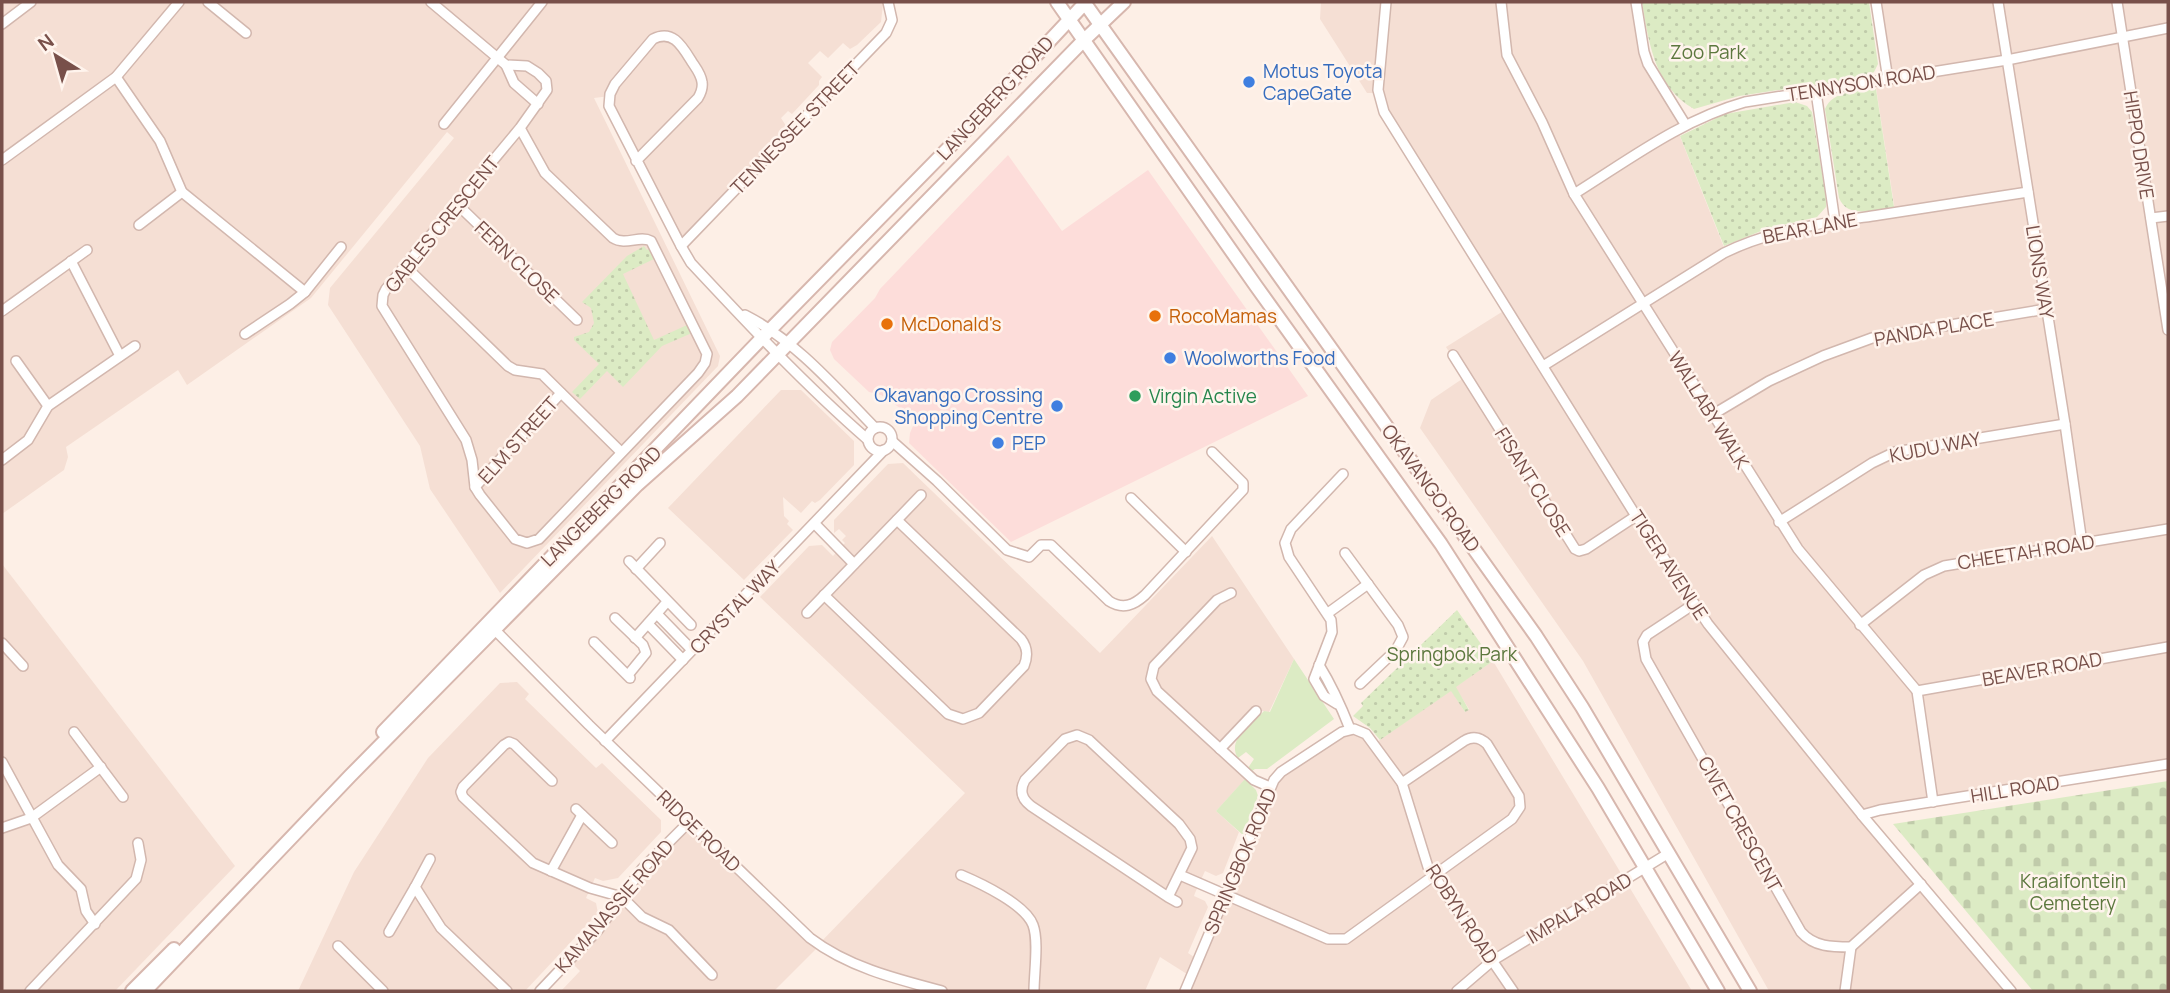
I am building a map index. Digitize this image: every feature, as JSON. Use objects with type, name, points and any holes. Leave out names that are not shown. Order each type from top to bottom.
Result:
[{"type":"main road","name":"OKAVANGO ROAD","points":[[1058,2],[1441,544],[1598,788],[1718,991]]},
{"type":"main road","name":"OKAVANGO ROAD","points":[[1085,2],[1536,636],[1582,707],[1750,991]]},
{"type":"main road","name":"LANGEBERG ROAD","points":[[145,991],[767,333],[988,108],[1085,2]]},
{"type":"main road","name":"LANGEBERG ROAD","points":[[132,991],[491,626],[638,485],[718,415],[1124,2]]},
{"type":"street","points":[[2,23],[31,2]]},
{"type":"street","points":[[2,160],[116,77],[179,2]]},
{"type":"street","points":[[208,2],[246,33]]},
{"type":"street","points":[[431,2],[506,65],[514,83],[538,104],[547,90],[546,81],[527,66],[506,65]]},
{"type":"street","points":[[444,124],[542,2]]},
{"type":"street","name":"TENNESSEE STREET","points":[[681,246],[886,33],[892,15],[888,2]]},
{"type":"street","name":"TIGER AVENUE","points":[[1386,2],[1378,90],[1380,102],[1636,516],[1694,604],[1862,815],[2011,991]]},
{"type":"street","name":"WALLABY WALK","points":[[1501,2],[1507,55],[1542,122],[1574,194],[1779,522],[1860,625],[1917,691]]},
{"type":"street","points":[[1636,2],[1648,64],[1685,124]]},
{"type":"street","points":[[1876,2],[1888,80]]},
{"type":"street","name":"LIONS WAY","points":[[1998,2],[2082,543]]},
{"type":"street","name":"HIPPO DRIVE","points":[[2117,2],[2168,330]]},
{"type":"street","name":"TENNYSON ROAD","points":[[1574,194],[1685,124],[1713,111],[1745,102],[2007,60],[2168,28]]},
{"type":"street","points":[[636,161],[698,98],[702,90],[700,75],[680,43],[671,37],[653,39],[615,84],[610,94],[611,111],[636,161],[691,263],[734,309],[767,333],[783,349],[836,411],[867,439],[872,449],[888,447],[904,453],[1007,550],[1028,557],[1041,545],[1051,545],[1109,601],[1126,606],[1136,603],[1243,490],[1242,483],[1212,452]]},
{"type":"street","points":[[116,77],[160,141],[182,192],[305,292]]},
{"type":"street","points":[[1816,92],[1835,222]]},
{"type":"street","name":"GABLES CRESCENT","points":[[520,128],[545,173],[613,238],[624,242],[649,239],[654,244],[706,352],[705,363],[698,373],[534,542],[520,542],[515,539],[475,487],[472,460],[466,440],[383,310],[383,295],[538,104]]},
{"type":"street","points":[[139,225],[182,192]]},
{"type":"street","name":"BEAR LANE","points":[[1543,366],[1724,253],[1747,242],[1775,233],[1835,222],[2028,192]]},
{"type":"street","name":"FERN CLOSE","points":[[457,204],[577,320]]},
{"type":"street","points":[[2151,218],[2168,216]]},
{"type":"street","points":[[245,334],[305,292],[341,247]]},
{"type":"street","points":[[2,310],[88,250]]},
{"type":"street","points":[[71,261],[120,356]]},
{"type":"street","points":[[405,266],[508,366],[514,370],[542,374],[621,452]]},
{"type":"street","name":"PANDA PLACE","points":[[1712,415],[1769,381],[1823,356],[1872,338],[2046,309]]},
{"type":"street","points":[[2,460],[28,440],[48,406],[135,346]]},
{"type":"street","points":[[783,349],[807,359],[875,428]]},
{"type":"street","name":"FISANT CLOSE","points":[[1453,355],[1575,549],[1586,549],[1636,516]]},
{"type":"street","points":[[16,361],[48,406]]},
{"type":"street","name":"ELM STREET","points":[[475,487],[561,393]]},
{"type":"street","name":"KUDU WAY","points":[[1779,522],[1872,463],[1895,452],[2065,424]]},
{"type":"street","points":[[867,439],[875,428],[888,429],[892,435],[888,447]]},
{"type":"street","name":"CRYSTAL WAY","points":[[605,741],[888,447]]},
{"type":"street","name":"CRYSTAL WAY","points":[[864,471],[872,449]]},
{"type":"street","points":[[1343,474],[1291,529],[1285,543],[1289,557],[1328,613],[1333,626],[1319,664],[1352,729]]},
{"type":"street","points":[[807,612],[921,495]]},
{"type":"street","points":[[1131,498],[1186,552]]},
{"type":"street","points":[[824,595],[948,714],[962,719],[979,713],[1024,666],[1027,660],[1026,647],[1021,639],[897,520]]},
{"type":"street","points":[[815,524],[854,564]]},
{"type":"street","name":"CHEETAH ROAD","points":[[1860,625],[1924,575],[1944,566],[2168,529]]},
{"type":"street","points":[[636,569],[660,543]]},
{"type":"street","points":[[1345,553],[1398,625],[1402,637],[1395,650],[1360,684]]},
{"type":"street","points":[[629,561],[691,625]]},
{"type":"street","points":[[1328,613],[1368,584]]},
{"type":"street","points":[[1231,593],[1217,600],[1154,666],[1150,676],[1157,691],[1254,780],[1270,787]]},
{"type":"street","points":[[635,638],[667,602]]},
{"type":"street","name":"CIVET CRESCENT","points":[[1694,604],[1647,635],[1643,642],[1646,659],[1801,932],[1820,944],[1851,947]]},
{"type":"street","points":[[657,614],[692,650]]},
{"type":"street","points":[[594,642],[629,677],[646,653],[615,618]]},
{"type":"street","points":[[648,624],[683,660]]},
{"type":"street","name":"RIDGE ROAD","points":[[491,626],[605,741],[810,938],[827,951],[863,968],[942,991]]},
{"type":"street","points":[[668,645],[677,635]]},
{"type":"street","points":[[2,643],[23,666]]},
{"type":"street","name":"BEAVER ROAD","points":[[1917,691],[2168,647]]},
{"type":"street","points":[[1917,691],[1933,802]]},
{"type":"street","points":[[1220,749],[1256,711]]},
{"type":"street","name":"ROBYN ROAD","points":[[1352,729],[1366,734],[1402,783],[1428,867],[1513,991]]},
{"type":"street","name":"SPRINGBOK ROAD","points":[[1185,991],[1270,787],[1282,772],[1342,732],[1352,729]]},
{"type":"street","points":[[74,732],[124,797]]},
{"type":"street","points":[[1074,735],[1084,737],[1187,833],[1192,848],[1180,875],[1172,899],[1027,803],[1022,793],[1025,780],[1065,739],[1074,735]]},
{"type":"street","points":[[1180,875],[1328,939],[1338,941],[1350,938],[1516,816],[1520,807],[1519,796],[1487,744],[1475,738],[1464,741],[1402,783]]},
{"type":"street","points":[[552,781],[514,744],[509,743],[504,744],[461,792],[463,797],[533,863],[590,888],[622,898],[642,917],[669,930],[712,975]]},
{"type":"street","points":[[2,762],[61,870],[81,889],[86,911],[95,924]]},
{"type":"street","name":"HILL ROAD","points":[[1862,815],[2168,764]]},
{"type":"street","points":[[2,828],[31,818],[100,767]]},
{"type":"street","points":[[551,871],[579,812],[612,843]]},
{"type":"street","name":"KAMANASSIE ROAD","points":[[540,991],[598,930],[642,869],[689,822]]},
{"type":"street","points":[[30,991],[136,879],[141,860],[138,843]]},
{"type":"street","name":"IMPALA ROAD","points":[[1457,991],[1492,961],[1669,853]]},
{"type":"street","points":[[389,932],[430,859]]},
{"type":"street","points":[[961,875],[982,884],[1021,910],[1032,922],[1035,938],[1034,991]]},
{"type":"street","points":[[1845,991],[1851,947],[1921,884]]},
{"type":"street","points":[[415,887],[441,928],[507,991]]},
{"type":"street","points":[[338,946],[383,991]]},
{"type":"shaded area","points":[[2,2],[883,4],[881,22],[857,45],[850,49],[843,43],[828,58],[820,51],[808,63],[822,77],[819,85],[792,114],[788,111],[781,118],[790,132],[680,246],[611,111],[610,96],[594,98],[720,356],[718,366],[500,593],[430,489],[420,446],[328,305],[330,288],[454,138],[447,132],[311,298],[187,385],[178,370],[66,447],[68,457],[64,470],[2,514]]},
{"type":"shaded area","points":[[1321,2],[1634,2],[1642,53],[1684,124],[1677,129],[1725,250],[1746,240],[1895,211],[1875,81],[1889,78],[1877,2],[2168,2],[2168,767],[1862,816],[2009,991],[1769,991],[1583,661],[1420,428],[1431,400],[1465,377],[1446,347],[1505,310],[1378,104],[1376,93],[1367,93],[1320,19]]},
{"type":"shaded area","name":"Okavango Crossing Shopping Centre","points":[[1008,155],[1062,231],[1148,170],[1308,396],[1011,542],[909,443],[916,419],[881,395],[869,392],[834,359],[830,350],[832,342],[875,298],[880,289]]},
{"type":"shaded area","points":[[781,390],[801,390],[854,441],[854,465],[820,500],[815,503],[812,501],[801,513],[783,497],[784,516],[793,530],[744,580],[668,508]]},
{"type":"shaded area","points":[[903,463],[1100,653],[1212,536],[1294,659],[1269,712],[1258,710],[1220,749],[1248,776],[1216,811],[1239,832],[1223,873],[1216,876],[1205,871],[1195,893],[1194,896],[1205,901],[1208,907],[1188,953],[1197,959],[1270,785],[1351,729],[1374,744],[1451,690],[1465,712],[1469,709],[1455,687],[1493,661],[1692,991],[1184,991],[1190,976],[1160,957],[1145,991],[937,991],[819,946],[774,991],[561,991],[580,971],[570,961],[689,822],[818,945],[965,793],[760,597],[809,546],[822,545],[833,556],[845,543],[842,540],[846,536],[839,529],[834,533],[834,520],[888,464]]},
{"type":"shaded area","points":[[2,564],[235,866],[115,991],[2,991]]},
{"type":"shaded area","points":[[517,682],[529,694],[525,699],[596,768],[602,763],[661,820],[661,832],[618,878],[603,881],[595,878],[586,898],[596,903],[598,913],[525,991],[298,991],[354,872],[428,758],[500,683]]},
{"type":"green space","name":"Zoo Park","points":[[1642,2],[1869,2],[1878,64],[1874,72],[1866,77],[1739,96],[1694,109],[1670,88],[1662,76],[1651,48]]},
{"type":"green space","points":[[1876,89],[1894,207],[1856,211],[1843,205],[1839,198],[1825,109],[1840,95]]},
{"type":"green space","name":"Zoo Park","points":[[1795,102],[1807,106],[1812,112],[1826,207],[1817,217],[1766,229],[1724,246],[1680,136],[1725,114]]},
{"type":"green space","points":[[644,246],[647,250],[651,247],[656,258],[623,274],[654,340],[687,325],[692,333],[662,346],[623,387],[607,371],[580,399],[572,392],[599,364],[574,340],[574,337],[589,332],[594,323],[591,308],[582,302],[627,256]]},
{"type":"green space","name":"Springbok Park","points":[[1457,610],[1493,661],[1456,687],[1469,710],[1465,712],[1451,691],[1380,740],[1370,728],[1353,716],[1363,706],[1361,703]]},
{"type":"green space","points":[[1294,659],[1334,719],[1267,769],[1252,771],[1248,768],[1254,759],[1246,752],[1238,758],[1235,745],[1247,726],[1264,711],[1270,712]]},
{"type":"green space","points":[[1245,779],[1258,796],[1243,835],[1216,811]]},
{"type":"green space","name":"Kraaifontein Cemetery","points":[[2168,781],[2168,991],[2033,991],[1893,824]]},
{"type":"place","name":"Motus Toyota CapeGate","points":[[1249,82]]},
{"type":"place","name":"RocoMamas","points":[[1155,316]]},
{"type":"place","name":"McDonald's","points":[[887,324]]},
{"type":"place","name":"Woolworths Food","points":[[1170,358]]},
{"type":"place","name":"Virgin Active","points":[[1135,396]]},
{"type":"place","name":"Okavango Crossing Shopping Centre","points":[[1057,406]]},
{"type":"place","name":"PEP","points":[[998,443]]}]
